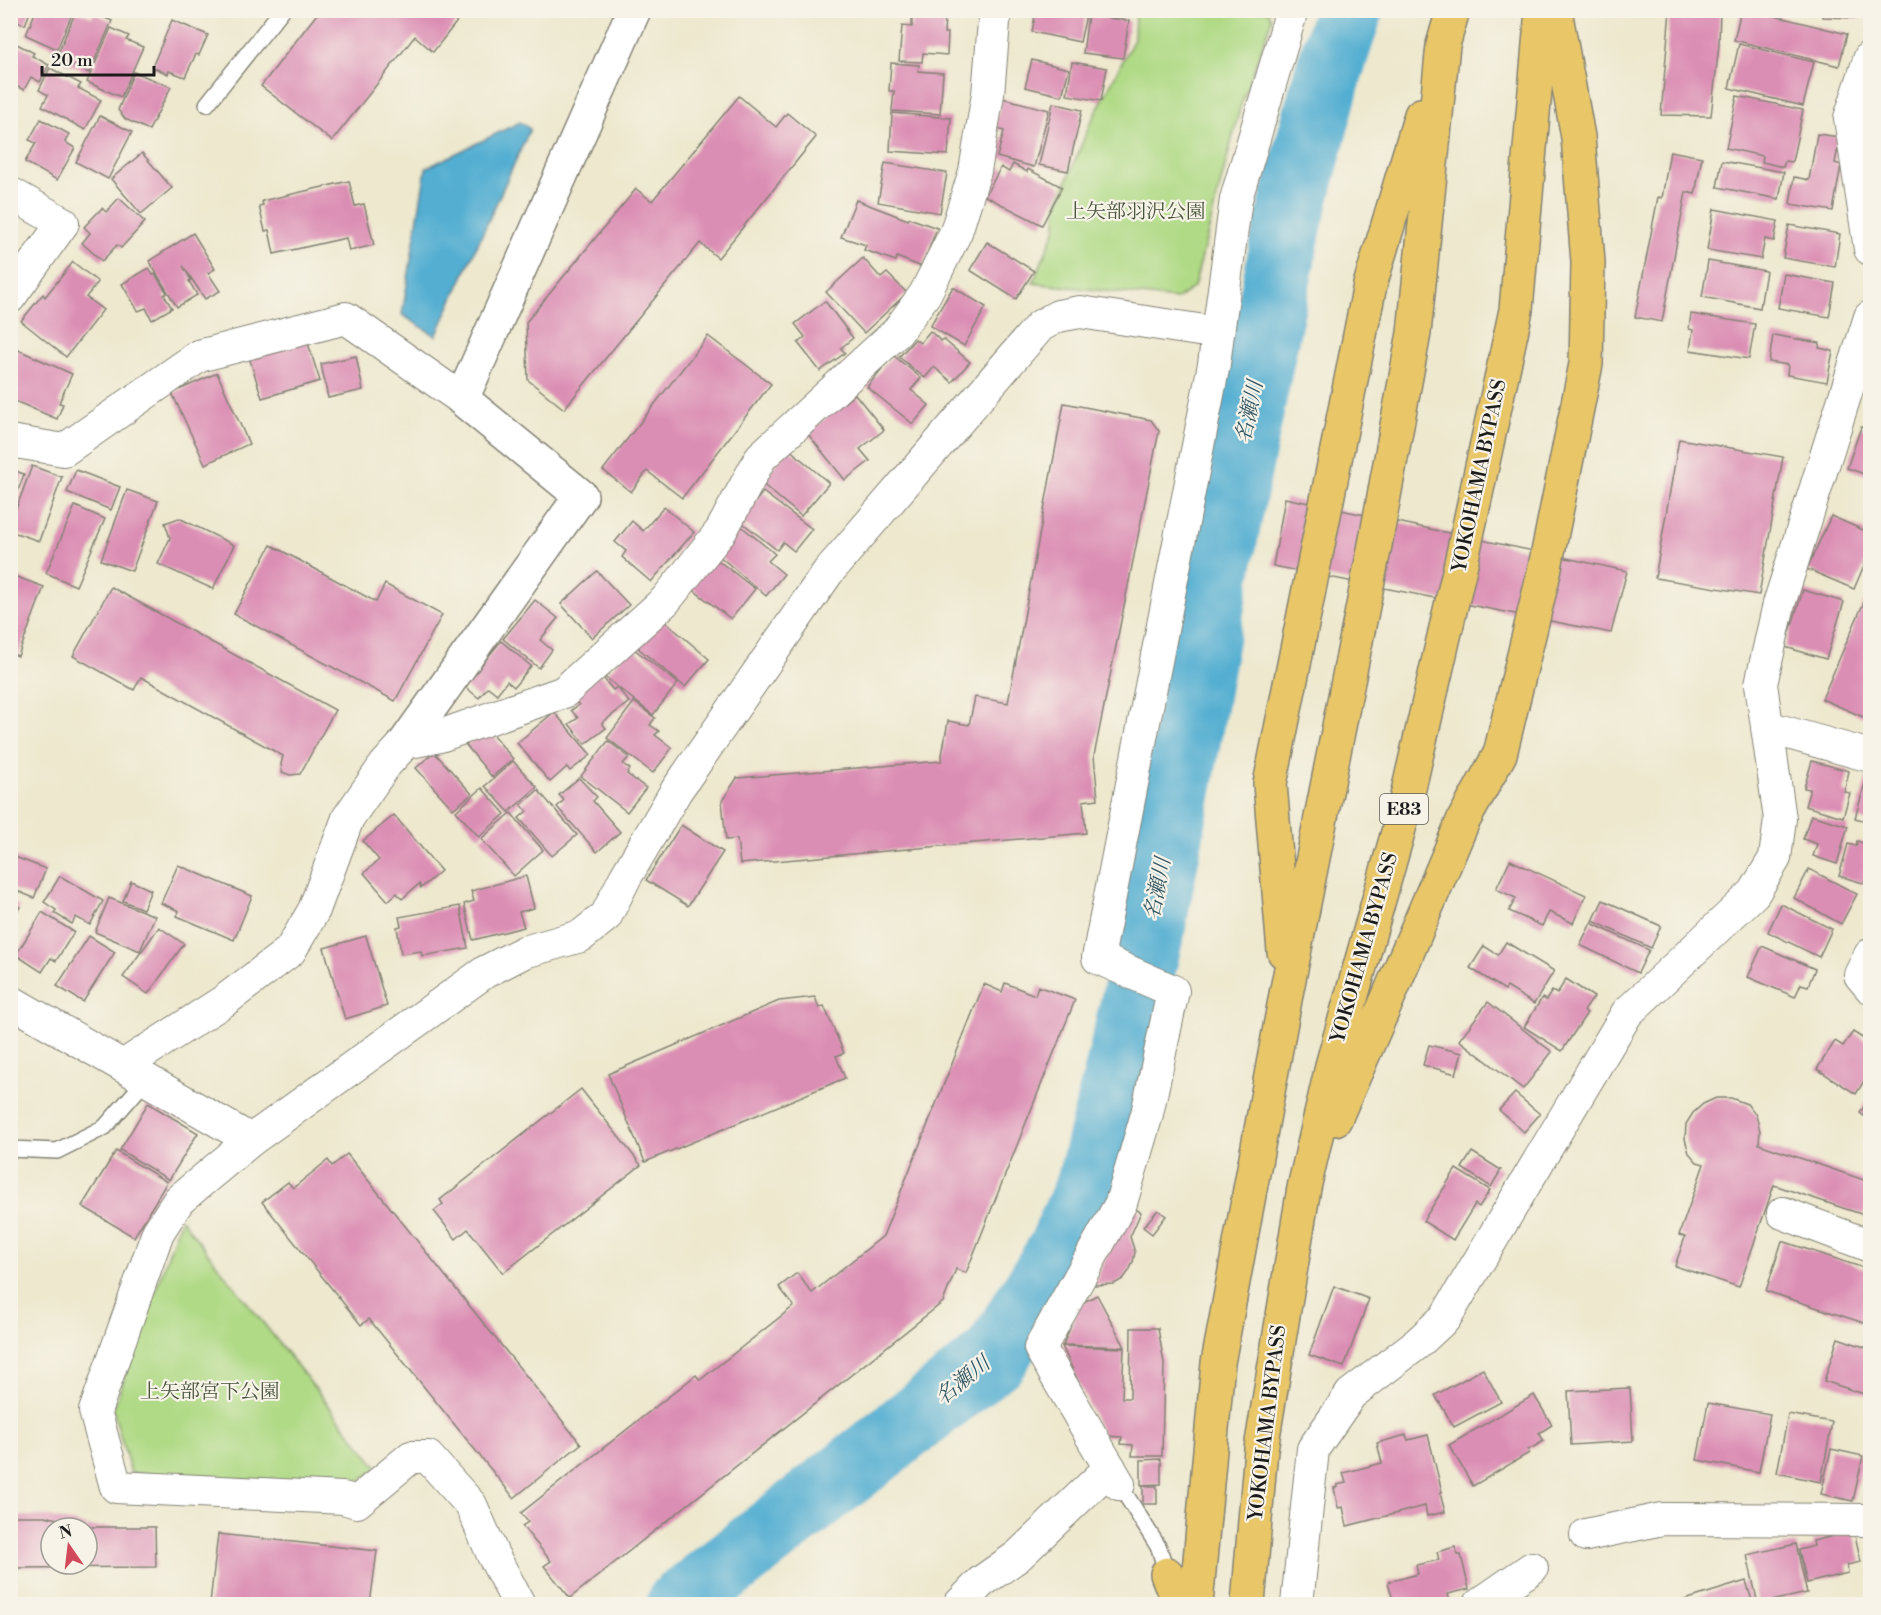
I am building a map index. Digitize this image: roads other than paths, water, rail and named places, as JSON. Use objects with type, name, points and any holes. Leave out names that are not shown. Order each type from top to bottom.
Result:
[{"type":"highway","points":[[1287,989],[1270,784],[1370,285],[1453,10]]},
{"type":"highway","name":"YOKOHAMA BYPASS","points":[[1248,1605],[1261,1449],[1304,1188],[1333,1062],[1402,818],[1516,310],[1542,10]]},
{"type":"highway","points":[[1304,1188],[1463,821],[1500,754],[1543,577],[1586,364],[1588,262],[1578,137],[1555,10]]},
{"type":"highway","points":[[1196,1605],[1218,1363],[1287,989],[1375,545],[1414,333],[1443,45]]},
{"type":"highway","points":[[1166,1589],[1179,1605]]},
{"type":"street","points":[[462,399],[634,10]]},
{"type":"street","points":[[405,743],[440,735],[564,692],[665,601],[721,531],[761,457],[897,332],[925,294],[956,232],[975,171],[988,94],[995,10]]},
{"type":"street","points":[[960,1605],[981,1582],[1018,1556],[1115,1476],[1040,1348],[1121,1203],[1147,1114],[1173,991],[1098,958],[1212,376],[1236,200],[1292,10]]},
{"type":"street","points":[[1870,57],[1850,118],[1870,237]]},
{"type":"street","points":[[10,193],[63,223],[10,297]]},
{"type":"street","points":[[519,1605],[493,1555],[471,1505],[429,1456],[411,1457],[357,1502],[343,1498],[116,1487],[95,1411],[158,1232],[179,1200],[251,1140],[485,972],[524,952],[581,936],[606,916],[625,878],[676,791],[828,572],[1040,326],[1058,316],[1080,312],[1218,333]]},
{"type":"street","points":[[1297,1605],[1313,1449],[1351,1394],[1418,1343],[1445,1318],[1627,1013],[1754,893],[1775,858],[1780,819],[1761,684],[1779,604],[1870,317]]},
{"type":"street","points":[[10,441],[64,450],[200,356],[346,318],[462,399],[581,496],[405,743],[385,765],[348,818],[314,910],[290,951],[135,1073]]},
{"type":"street","points":[[1767,727],[1870,756]]},
{"type":"street","points":[[1870,955],[1860,975],[1870,987]]},
{"type":"street","points":[[10,1001],[251,1140]]},
{"type":"street","points":[[1783,1214],[1870,1246]]},
{"type":"street","points":[[1586,1535],[1662,1519],[1870,1520]]},
{"type":"street","points":[[1480,1605],[1532,1568]]},
{"type":"lane","points":[[207,104],[282,10]]},
{"type":"lane","points":[[10,1149],[57,1151],[105,1127],[135,1073]]},
{"type":"lane","points":[[1115,1476],[1159,1548],[1166,1589]]},
{"type":"water","points":[[520,122],[530,129],[436,336],[402,315],[426,168]]},
{"type":"waterway","name":"名瀬川","points":[[680,1604],[995,1357],[1060,1252],[1090,1184],[1152,925],[1216,577],[1289,220],[1329,71],[1349,10]]},
{"type":"park label","name":"上矢部羽沢公園","points":[[1136,212]]},
{"type":"park label","name":"上矢部宮下公園","points":[[210,1392]]}]
